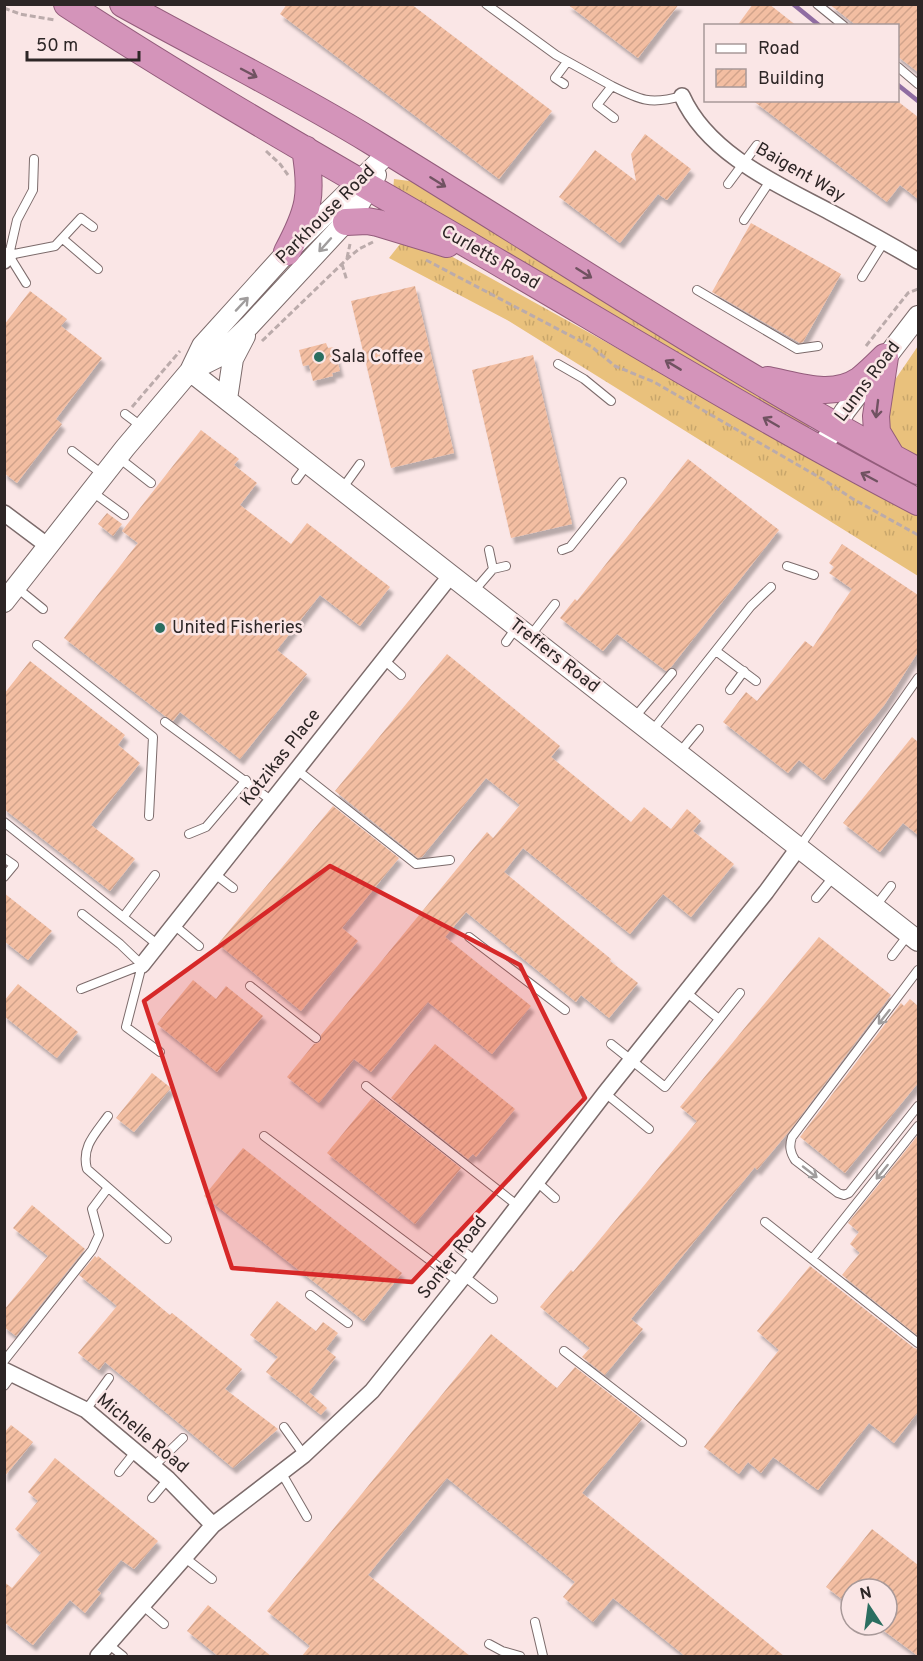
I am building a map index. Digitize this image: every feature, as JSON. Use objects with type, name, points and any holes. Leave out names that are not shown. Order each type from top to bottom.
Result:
[{"type":"highway","name":"Curletts Road","points":[[123,4],[285,92],[389,152],[834,427],[918,471]]},
{"type":"highway","name":"Curletts Road","points":[[65,13],[305,149],[820,450],[918,502]]},
{"type":"highway","points":[[287,252],[301,225],[309,200],[310,178],[305,149]]},
{"type":"highway","points":[[346,222],[367,220],[485,255]]},
{"type":"highway","points":[[753,378],[836,391],[860,380],[875,352]]},
{"type":"highway","points":[[875,352],[876,424],[880,439],[892,457]]},
{"type":"street","name":"Baigent Way","points":[[682,96],[688,110],[699,123],[742,163],[918,261]]},
{"type":"street","name":"Parkhouse Road","points":[[10,595],[142,427],[190,371],[202,346],[287,252],[365,184],[389,152]]},
{"type":"street","name":"Parkhouse Road","points":[[190,371],[216,358],[250,325],[346,222],[362,202],[365,184]]},
{"type":"street","name":"Lunns Road","points":[[820,450],[875,352],[918,316]]},
{"type":"street","points":[[226,399],[233,359],[250,325]]},
{"type":"street","name":"Treffers Road","points":[[190,371],[473,592],[518,635],[634,718],[914,937]]},
{"type":"street","points":[[4,513],[48,546]]},
{"type":"street","name":"Kotzikas Place","points":[[142,965],[451,575]]},
{"type":"street","name":"Sonter Road","points":[[103,1650],[213,1525],[304,1455],[372,1391],[462,1279],[685,991],[766,892],[799,847]]},
{"type":"street","name":"Michelle Road","points":[[7,1373],[86,1410],[154,1466],[213,1525]]},
{"type":"lane","points":[[486,4],[567,62],[640,100],[666,101],[682,96]]},
{"type":"lane","points":[[817,4],[842,24]]},
{"type":"lane","points":[[564,84],[555,78],[567,62]]},
{"type":"lane","points":[[899,69],[918,84]]},
{"type":"lane","points":[[612,86],[597,105],[614,118]]},
{"type":"lane","points":[[728,184],[757,145]]},
{"type":"lane","points":[[6,256],[17,220],[33,190],[34,159]]},
{"type":"lane","points":[[744,220],[770,180]]},
{"type":"lane","points":[[6,256],[55,246],[81,218],[93,227]]},
{"type":"lane","points":[[63,239],[98,269]]},
{"type":"lane","points":[[862,277],[884,242]]},
{"type":"lane","points":[[6,256],[26,283]]},
{"type":"lane","points":[[698,290],[797,349],[818,346]]},
{"type":"lane","points":[[558,364],[584,379],[611,401]]},
{"type":"lane","points":[[125,414],[142,427]]},
{"type":"lane","points":[[72,451],[104,475]]},
{"type":"lane","points":[[118,457],[151,483]]},
{"type":"lane","points":[[296,480],[308,464]]},
{"type":"lane","points":[[342,490],[360,464]]},
{"type":"lane","points":[[562,550],[570,547],[622,482]]},
{"type":"lane","points":[[91,491],[124,515]]},
{"type":"lane","points":[[489,550],[493,569]]},
{"type":"lane","points":[[473,592],[493,569],[506,566]]},
{"type":"lane","points":[[787,566],[814,575]]},
{"type":"lane","points":[[651,731],[751,606],[771,587]]},
{"type":"lane","points":[[10,595],[43,609]]},
{"type":"lane","points":[[518,635],[555,604]]},
{"type":"lane","points":[[37,645],[153,737],[149,816]]},
{"type":"lane","points":[[716,651],[756,681]]},
{"type":"lane","points":[[383,659],[401,675]]},
{"type":"lane","points":[[730,690],[744,671]]},
{"type":"lane","points":[[634,718],[672,673]]},
{"type":"lane","points":[[799,847],[918,678]]},
{"type":"lane","points":[[165,722],[272,801]]},
{"type":"lane","points":[[679,754],[699,729]]},
{"type":"lane","points":[[297,770],[416,864],[450,861]]},
{"type":"lane","points":[[189,834],[206,827],[246,780]]},
{"type":"lane","points":[[4,822],[158,945]]},
{"type":"lane","points":[[4,858],[14,865],[4,877]]},
{"type":"lane","points":[[215,874],[233,888]]},
{"type":"lane","points":[[124,916],[155,875]]},
{"type":"lane","points":[[816,898],[835,875]]},
{"type":"lane","points":[[875,907],[891,886]]},
{"type":"lane","points":[[82,914],[142,965]]},
{"type":"lane","points":[[174,925],[199,945]]},
{"type":"lane","points":[[469,937],[565,1010]]},
{"type":"lane","points":[[892,956],[914,937]]},
{"type":"lane","points":[[81,990],[142,965]]},
{"type":"lane","points":[[142,965],[126,1027],[160,1052]]},
{"type":"lane","points":[[918,970],[792,1137],[790,1153],[795,1160],[838,1193],[844,1195],[849,1193],[918,1106]]},
{"type":"lane","points":[[250,986],[316,1038]]},
{"type":"lane","points":[[685,991],[719,1019]]},
{"type":"lane","points":[[611,1044],[665,1087],[740,993]]},
{"type":"lane","points":[[366,1086],[518,1206]]},
{"type":"lane","points":[[605,1093],[649,1129]]},
{"type":"lane","points":[[108,1116],[86,1147],[87,1169],[107,1189],[167,1239]]},
{"type":"lane","points":[[812,1259],[918,1126]]},
{"type":"lane","points":[[264,1136],[493,1299]]},
{"type":"lane","points":[[537,1182],[555,1197]]},
{"type":"lane","points":[[7,1373],[92,1250],[99,1235],[92,1209],[107,1189]]},
{"type":"lane","points":[[765,1222],[918,1343]]},
{"type":"lane","points":[[459,1248],[476,1261]]},
{"type":"lane","points":[[310,1295],[348,1323]]},
{"type":"lane","points":[[564,1351],[682,1442]]},
{"type":"lane","points":[[86,1410],[109,1378]]},
{"type":"lane","points":[[284,1427],[304,1455]]},
{"type":"lane","points":[[154,1466],[183,1438]]},
{"type":"lane","points":[[119,1472],[136,1450]]},
{"type":"lane","points":[[281,1472],[307,1517]]},
{"type":"lane","points":[[152,1498],[168,1479]]},
{"type":"lane","points":[[184,1557],[212,1579]]},
{"type":"lane","points":[[142,1605],[164,1624]]},
{"type":"lane","points":[[536,1622],[543,1656]]},
{"type":"lane","points":[[489,1644],[502,1651],[520,1656]]},
{"type":"lane","points":[[103,1650],[123,1656]]},
{"type":"path","points":[[4,8],[20,14],[65,13]]},
{"type":"path","points":[[256,346],[359,249],[374,242]]},
{"type":"path","points":[[419,256],[592,347],[615,366],[654,382],[824,480],[854,500],[918,535]]},
{"type":"path","points":[[342,264],[347,282]]},
{"type":"path","points":[[875,352],[908,293],[918,289]]},
{"type":"highlighted area","points":[[330,866],[520,965],[585,1098],[412,1282],[232,1268],[144,1001]]},
{"type":"green space","points":[[394,179],[417,182],[810,424],[809,428],[785,419],[393,190]]},
{"type":"green space","points":[[404,239],[440,250],[918,515],[918,576],[507,320],[389,258]]},
{"type":"green space","points":[[918,346],[918,456],[912,455],[888,438],[888,390]]},
{"type":"building","points":[[287,4],[411,4],[552,111],[499,179],[280,14]]},
{"type":"building","points":[[567,4],[679,4],[638,58]]},
{"type":"building","points":[[753,4],[769,4],[794,24],[738,24]]},
{"type":"building","points":[[829,4],[918,4],[918,72],[899,58],[899,24],[854,24]]},
{"type":"building","points":[[755,102],[899,102],[918,117],[918,199],[900,185],[887,202]]},
{"type":"building","points":[[645,134],[691,169],[667,200],[658,194],[620,243],[559,197],[595,150],[636,181],[631,154]]},
{"type":"building","points":[[751,223],[841,274],[803,342],[800,343],[712,292]]},
{"type":"building","points":[[415,286],[454,453],[391,468],[351,301]]},
{"type":"building","points":[[30,291],[67,319],[61,326],[102,358],[56,419],[62,424],[17,483],[4,473],[4,325]]},
{"type":"building","name":"Sala Coffee","points":[[326,343],[328,348],[334,347],[340,371],[332,373],[333,376],[313,381],[309,365],[303,366],[299,350]]},
{"type":"building","points":[[533,355],[572,524],[511,538],[472,370]]},
{"type":"building","points":[[201,430],[239,459],[234,465],[257,483],[240,505],[291,544],[307,523],[390,587],[360,626],[320,595],[277,650],[307,674],[240,759],[180,712],[173,721],[165,716],[64,638],[138,543],[122,531]]},
{"type":"building","points":[[688,459],[779,530],[666,671],[617,634],[603,651],[560,618],[575,599],[577,601]]},
{"type":"building","points":[[107,513],[122,524],[113,536],[98,524]]},
{"type":"building","points":[[842,544],[918,595],[918,652],[885,704],[824,780],[799,760],[788,773],[723,722],[746,692],[757,701],[805,641],[813,647],[852,589],[829,573],[834,567],[829,563]]},
{"type":"building","points":[[447,654],[560,746],[551,757],[631,822],[644,807],[671,829],[687,809],[701,821],[693,831],[734,864],[691,917],[663,894],[630,934],[523,848],[504,872],[638,983],[609,1018],[581,995],[576,1002],[466,912],[445,937],[531,1006],[492,1054],[428,1002],[371,1072],[354,1059],[319,1103],[287,1077],[314,1044],[320,1042],[321,1035],[487,832],[493,838],[520,805],[486,778],[422,857],[418,858],[335,791]]},
{"type":"building","points":[[30,661],[125,735],[118,745],[140,763],[91,825],[135,859],[110,891],[4,809],[4,694]]},
{"type":"building","points":[[912,737],[918,742],[918,835],[903,823],[880,852],[843,823]]},
{"type":"building","points":[[333,806],[399,858],[342,928],[358,941],[301,1011],[218,944]]},
{"type":"building","points":[[4,893],[52,931],[28,960],[4,941]]},
{"type":"building","points":[[819,937],[891,995],[791,1129],[757,1170],[755,1167],[631,1319],[643,1329],[605,1375],[582,1357],[590,1348],[540,1307],[571,1270],[573,1272],[697,1121],[680,1107]]},
{"type":"building","points":[[193,980],[216,999],[226,986],[263,1016],[217,1072],[157,1024]]},
{"type":"building","points":[[18,984],[78,1032],[57,1058],[4,1016],[4,1001]]},
{"type":"building","points":[[910,999],[918,1006],[918,1083],[845,1173],[800,1137],[901,1003],[904,1006]]},
{"type":"building","points":[[435,1044],[515,1109],[476,1157],[473,1154],[468,1159],[391,1098]]},
{"type":"building","points":[[152,1073],[171,1088],[134,1132],[116,1118]]},
{"type":"building","points":[[372,1098],[461,1168],[415,1224],[327,1153]]},
{"type":"building","points":[[918,1135],[918,1336],[842,1275],[860,1253],[850,1244],[859,1232],[848,1223]]},
{"type":"building","points":[[243,1148],[402,1273],[364,1321],[204,1196]]},
{"type":"building","points":[[32,1205],[85,1249],[16,1336],[4,1327],[4,1310],[48,1256],[13,1228]]},
{"type":"building","points":[[95,1256],[97,1258],[98,1256],[170,1315],[172,1313],[242,1369],[225,1389],[278,1429],[233,1468],[105,1362],[99,1370],[78,1353],[117,1306],[79,1275]]},
{"type":"building","points":[[810,1266],[918,1349],[918,1412],[894,1443],[869,1423],[818,1490],[773,1457],[761,1473],[748,1462],[739,1474],[704,1447],[779,1350],[757,1331]]},
{"type":"building","points":[[277,1301],[316,1331],[323,1322],[338,1333],[326,1349],[336,1357],[309,1392],[327,1408],[321,1415],[266,1372],[278,1357],[250,1335]]},
{"type":"building","points":[[491,1334],[557,1388],[575,1367],[642,1419],[582,1493],[784,1656],[685,1656],[613,1598],[593,1622],[563,1597],[575,1582],[447,1478],[368,1575],[470,1656],[302,1656],[310,1646],[267,1611]]},
{"type":"building","points":[[11,1425],[33,1442],[4,1477],[4,1433]]},
{"type":"building","points":[[55,1458],[158,1541],[134,1569],[121,1560],[97,1590],[101,1593],[85,1613],[70,1600],[33,1645],[4,1622],[4,1582],[12,1588],[41,1553],[15,1529],[38,1501],[28,1492]]},
{"type":"building","points":[[872,1529],[918,1565],[918,1656],[892,1637],[899,1637],[899,1577],[839,1577],[839,1597],[826,1587]]},
{"type":"building","points":[[208,1605],[271,1656],[218,1656],[187,1631]]},
{"type":"waterway","points":[[793,4],[818,24]]},
{"type":"waterway","points":[[899,86],[918,101]]},
{"type":"place","name":"Sala Coffee","points":[[319,357]]},
{"type":"place","name":"United Fisheries","points":[[160,628]]}]
